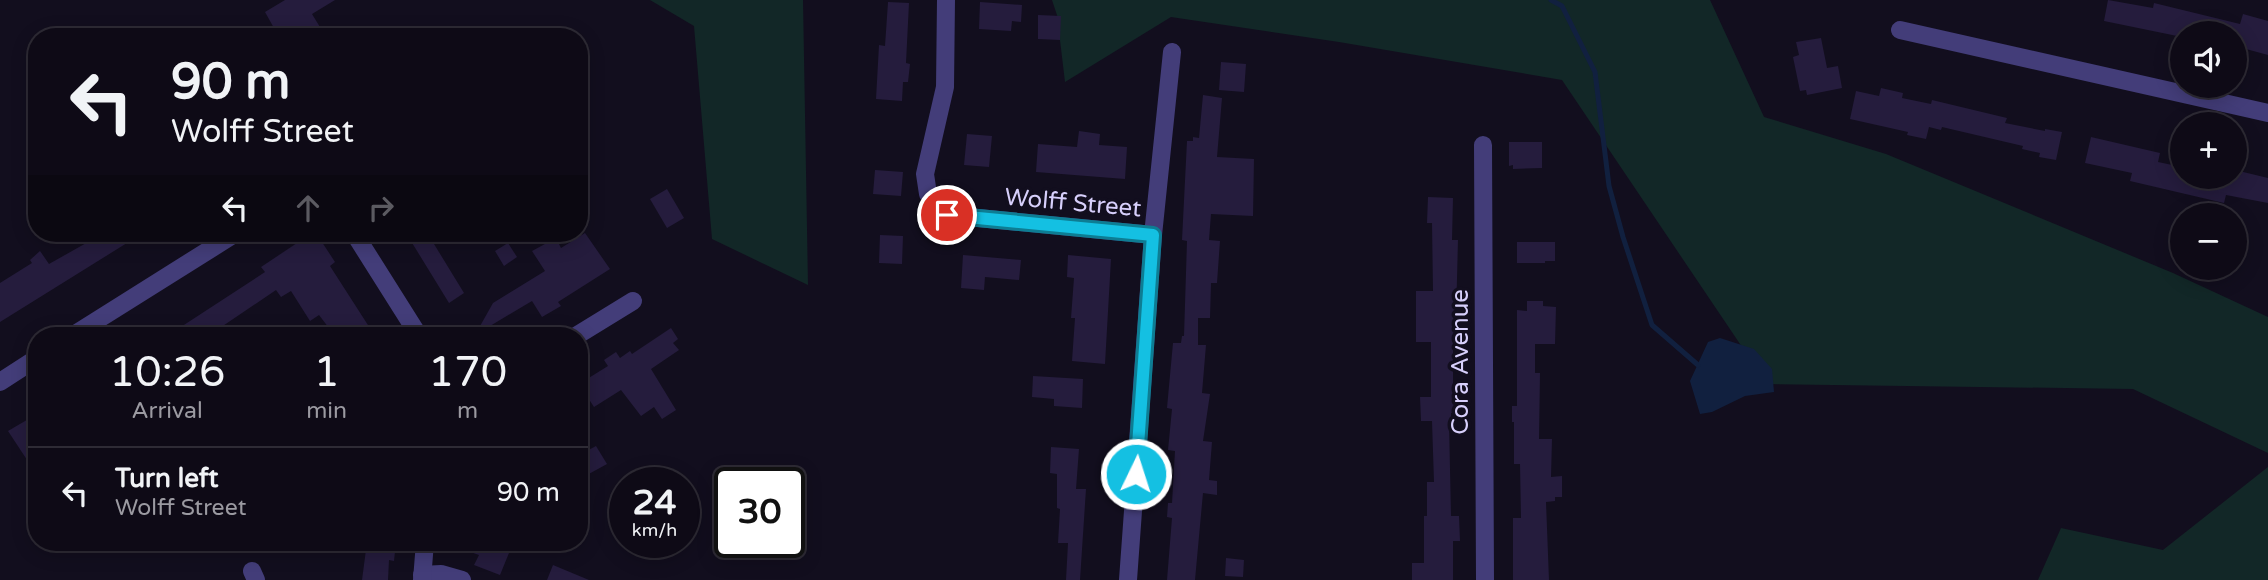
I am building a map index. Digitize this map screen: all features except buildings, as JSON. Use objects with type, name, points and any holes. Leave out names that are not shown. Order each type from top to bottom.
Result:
[{"type":"street","name":"Wolff Street","points":[[946,0],[945,87],[925,174],[928,194],[947,215],[1153,235]]},
{"type":"street","points":[[1900,30],[2268,113]]},
{"type":"street","points":[[1128,580],[1153,235],[1172,52]]},
{"type":"street","name":"Cora Avenue","points":[[1483,145],[1485,580]]},
{"type":"street","points":[[86,327],[222,242]]},
{"type":"street","points":[[360,242],[413,327]]},
{"type":"street","points":[[588,329],[633,301]]},
{"type":"street","points":[[0,382],[28,364]]},
{"type":"street","points":[[424,551],[422,578],[440,574],[461,580]]},
{"type":"green space","points":[[650,0],[803,0],[808,285],[712,239],[694,26]]},
{"type":"green space","points":[[1052,0],[1710,0],[1764,117],[1886,154],[2170,272],[2170,280],[2188,280],[2268,317],[2268,453],[2133,389],[1767,384],[1562,80],[1171,17],[1065,82],[1057,15]]},
{"type":"green space","points":[[2268,467],[2268,580],[2038,580],[2061,528],[2163,550]]},
{"type":"water","points":[[1720,338],[1754,349],[1772,369],[1774,392],[1745,396],[1712,412],[1700,414],[1690,381],[1708,342]]},
{"type":"waterway","points":[[1551,0],[1562,6],[1595,72],[1609,186],[1652,325],[1698,365]]},
{"type":"route","points":[[947,215],[1153,235],[1136,474]]}]
